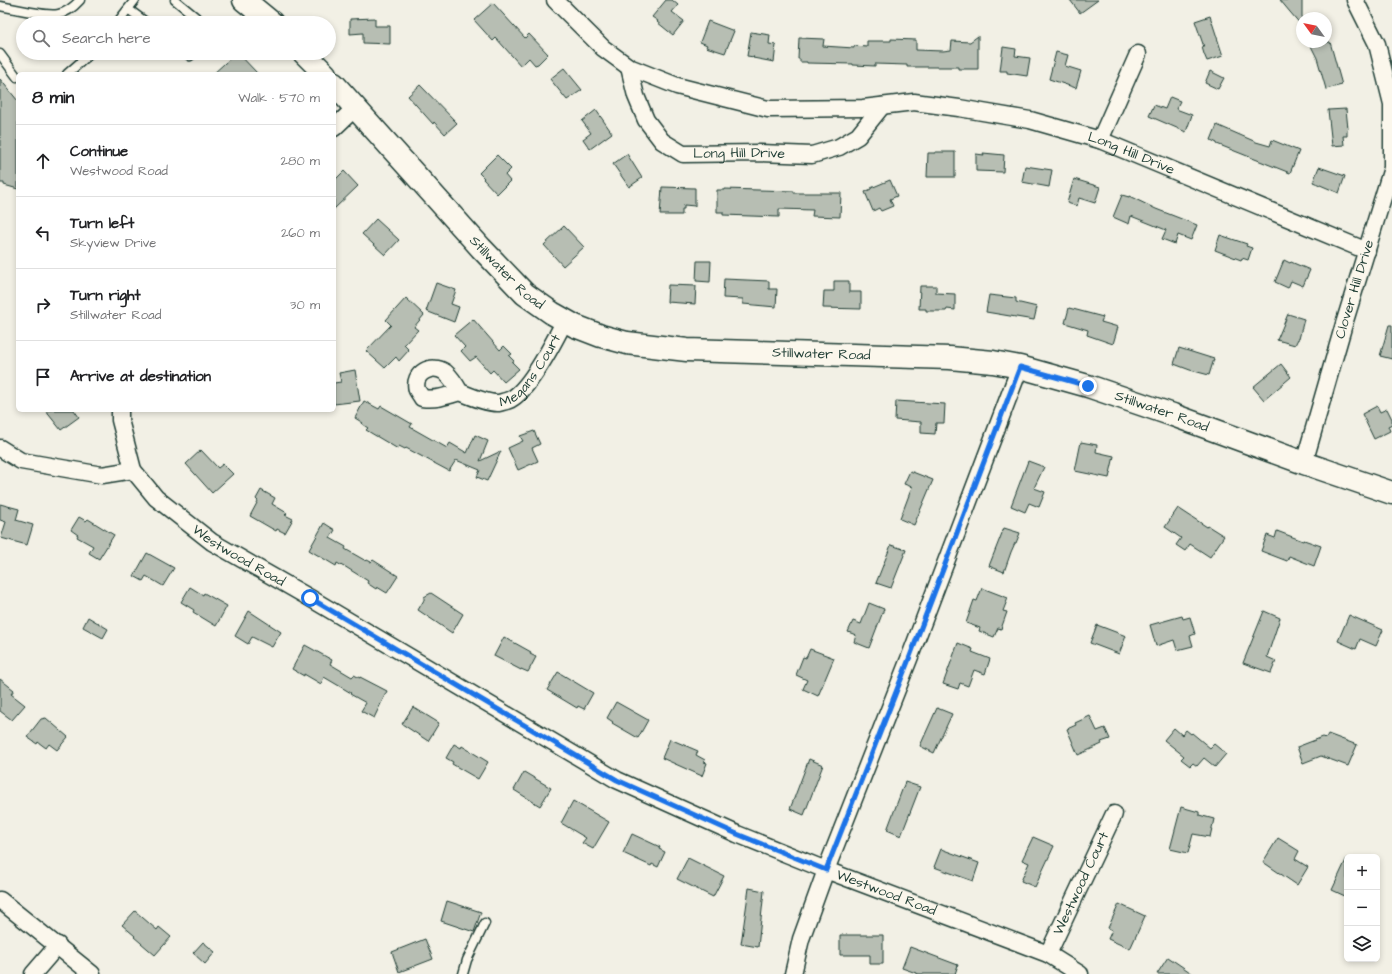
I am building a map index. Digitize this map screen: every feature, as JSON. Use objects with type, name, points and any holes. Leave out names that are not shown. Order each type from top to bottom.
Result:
[{"type":"main road","points":[[244,0],[263,16]]},
{"type":"main road","points":[[311,60],[323,72]]},
{"type":"main road","name":"Stillwater Road","points":[[336,86],[481,248],[525,294],[575,326],[601,336],[627,343],[687,350],[950,358],[993,362],[1020,367],[1088,386],[1392,493]]},
{"type":"street","name":"Long Hill Drive","points":[[555,0],[603,48],[629,67],[677,86],[768,109],[848,109],[914,102],[1030,120],[1100,140],[1367,251]]},
{"type":"street","name":"Clover Hill Drive","points":[[1304,463],[1344,324],[1392,168],[1392,104],[1377,44],[1355,0]]},
{"type":"street","points":[[1100,140],[1138,54]]},
{"type":"street","name":"Long Hill Drive","points":[[629,67],[636,96],[646,120],[662,141],[683,154],[760,153],[812,155],[839,147],[858,136],[882,106]]},
{"type":"street","points":[[336,126],[355,108]]},
{"type":"street","name":"Megans Court","points":[[460,392],[493,403],[511,399],[528,383],[550,349],[565,320]]},
{"type":"street","points":[[793,974],[801,938],[826,870],[909,659],[1020,367]]},
{"type":"street","name":"Westwood Road","points":[[120,412],[120,420],[133,470],[156,498],[212,542],[317,602],[617,780],[737,834],[826,870],[1048,954],[1080,974]]},
{"type":"street","points":[[0,448],[21,461],[102,475],[133,470]]},
{"type":"street","name":"Westwood Court","points":[[1048,954],[1114,814]]},
{"type":"street","points":[[0,900],[58,945],[92,974]]},
{"type":"street","points":[[33,974],[58,945]]},
{"type":"lane","points":[[0,6],[52,16],[64,13],[74,7],[80,0]]},
{"type":"lane","points":[[122,16],[135,0]]},
{"type":"lane","points":[[174,0],[194,16]]},
{"type":"lane","points":[[128,9],[138,16]]},
{"type":"lane","points":[[0,54],[16,76]]},
{"type":"lane","points":[[69,72],[83,60]]},
{"type":"lane","points":[[463,974],[467,960],[484,924]]},
{"type":"building","points":[[666,0],[672,0],[678,5],[672,12],[684,21],[673,35],[652,17]]},
{"type":"building","points":[[1070,0],[1098,0],[1080,13]]},
{"type":"building","points":[[1280,0],[1302,0],[1302,12],[1296,12],[1296,19]]},
{"type":"building","points":[[493,3],[525,38],[529,34],[548,54],[538,64],[535,65],[529,58],[521,66],[496,38],[493,41],[474,20]]},
{"type":"building","points":[[1210,16],[1223,56],[1207,61],[1195,21]]},
{"type":"building","points":[[375,18],[375,26],[390,26],[390,44],[363,43],[363,33],[350,34],[350,19]]},
{"type":"building","points":[[708,21],[734,31],[725,53],[706,47],[707,45],[700,42]]},
{"type":"building","points":[[751,32],[770,35],[769,44],[776,45],[774,62],[747,56]]},
{"type":"building","points":[[978,36],[978,69],[958,69],[958,67],[907,67],[907,65],[875,64],[875,66],[807,63],[800,62],[800,59],[798,59],[799,38],[824,39],[823,46],[854,48],[854,46],[867,47],[867,41],[891,41],[891,39],[916,40],[916,50],[943,51],[951,50],[952,41],[970,42]]},
{"type":"building","points":[[1003,47],[1016,49],[1015,56],[1030,58],[1027,76],[1007,73],[1007,71],[1000,71]]},
{"type":"building","points":[[1312,48],[1332,48],[1342,85],[1326,89],[1317,58]]},
{"type":"building","points":[[1056,52],[1068,55],[1065,66],[1081,71],[1076,88],[1049,79]]},
{"type":"building","points":[[228,60],[245,60],[256,72],[215,72]]},
{"type":"building","points":[[564,68],[582,90],[567,100],[550,79]]},
{"type":"building","points":[[1210,71],[1224,78],[1218,89],[1205,83]]},
{"type":"building","points":[[0,79],[16,99],[16,188],[4,185],[4,183],[0,183]]},
{"type":"building","points":[[420,85],[457,123],[445,134],[434,122],[433,124],[408,96]]},
{"type":"building","points":[[1170,97],[1180,101],[1176,109],[1192,115],[1186,132],[1149,116],[1154,105],[1165,109]]},
{"type":"building","points":[[1346,109],[1348,129],[1347,136],[1343,136],[1344,145],[1332,146],[1328,110]]},
{"type":"building","points":[[596,110],[612,133],[590,149],[583,139],[591,133],[582,121]]},
{"type":"building","points":[[1217,125],[1256,142],[1270,146],[1272,140],[1299,151],[1290,173],[1217,144],[1211,140]]},
{"type":"building","points":[[955,152],[955,177],[927,177],[928,153]]},
{"type":"building","points":[[983,153],[1004,155],[1003,172],[976,171],[976,154],[984,155]]},
{"type":"building","points":[[627,154],[642,178],[629,187],[613,164]]},
{"type":"building","points":[[497,155],[511,169],[505,175],[510,181],[497,194],[479,173]]},
{"type":"building","points":[[1025,166],[1052,170],[1049,187],[1022,182]]},
{"type":"building","points":[[1319,167],[1345,176],[1339,193],[1313,182]]},
{"type":"building","points":[[344,171],[358,186],[336,207],[336,179]]},
{"type":"building","points":[[1074,179],[1100,187],[1095,203],[1079,198],[1077,206],[1067,203]]},
{"type":"building","points":[[890,180],[897,196],[890,199],[893,206],[881,211],[879,208],[873,211],[865,192]]},
{"type":"building","points":[[662,187],[695,188],[695,206],[684,205],[682,215],[660,215]]},
{"type":"building","points":[[717,190],[794,191],[794,193],[841,193],[840,217],[812,216],[813,210],[779,209],[779,217],[723,215],[723,212],[717,212]]},
{"type":"building","points":[[1122,195],[1129,196],[1156,209],[1197,225],[1191,240],[1178,235],[1175,244],[1162,239],[1166,230],[1131,216],[1129,224],[1113,217]]},
{"type":"building","points":[[376,219],[399,240],[385,255],[362,234]]},
{"type":"building","points":[[564,226],[584,247],[563,266],[544,245]]},
{"type":"building","points":[[1220,235],[1247,244],[1246,246],[1252,248],[1248,260],[1242,258],[1241,260],[1215,250]]},
{"type":"building","points":[[1284,260],[1310,270],[1303,286],[1291,281],[1288,288],[1275,282]]},
{"type":"building","points":[[697,261],[711,261],[710,282],[696,281]]},
{"type":"building","points":[[724,279],[769,281],[769,289],[777,289],[776,307],[743,304],[743,299],[723,298]]},
{"type":"building","points":[[834,281],[849,281],[849,292],[861,292],[861,309],[823,308],[824,291],[834,291]]},
{"type":"building","points":[[436,283],[456,290],[451,304],[459,307],[454,322],[426,311]]},
{"type":"building","points":[[668,285],[696,286],[695,304],[667,302]]},
{"type":"building","points":[[920,286],[936,286],[936,293],[955,294],[955,310],[947,309],[946,311],[926,311],[926,309],[919,309]]},
{"type":"building","points":[[989,295],[1016,298],[1016,302],[1037,307],[1034,320],[986,312]]},
{"type":"building","points":[[406,298],[424,315],[414,327],[418,330],[404,345],[409,350],[399,361],[396,357],[385,368],[366,351],[391,325],[386,320]]},
{"type":"building","points":[[1069,308],[1103,317],[1101,322],[1118,327],[1113,344],[1087,335],[1088,330],[1065,323]]},
{"type":"building","points":[[1288,314],[1304,319],[1299,339],[1295,345],[1277,340]]},
{"type":"building","points":[[473,319],[500,350],[504,346],[512,354],[509,356],[514,361],[512,362],[519,369],[504,382],[493,370],[490,373],[476,357],[470,361],[461,351],[465,347],[454,335]]},
{"type":"building","points":[[1389,325],[1392,325],[1392,359],[1380,356]]},
{"type":"building","points":[[1179,348],[1214,359],[1209,375],[1174,364]]},
{"type":"building","points":[[1281,364],[1291,377],[1264,400],[1253,387]]},
{"type":"building","points":[[355,370],[360,401],[336,404],[336,383],[341,382],[339,373]]},
{"type":"building","points":[[364,401],[379,409],[381,406],[412,424],[410,427],[447,448],[450,443],[467,453],[475,435],[488,441],[480,461],[501,451],[487,481],[477,477],[480,470],[456,460],[449,471],[406,448],[405,449],[399,446],[398,449],[366,430],[368,428],[355,418]]},
{"type":"building","points":[[896,401],[945,404],[944,423],[936,423],[935,434],[921,433],[921,422],[895,420]]},
{"type":"building","points":[[1377,406],[1380,412],[1387,409],[1392,419],[1392,424],[1388,426],[1390,431],[1374,439],[1362,414]]},
{"type":"building","points":[[47,412],[75,412],[79,417],[61,430]]},
{"type":"building","points":[[534,431],[540,444],[532,448],[538,461],[518,470],[508,448],[523,441],[520,436]]},
{"type":"building","points":[[1081,442],[1097,445],[1096,452],[1114,456],[1109,478],[1075,471]]},
{"type":"building","points":[[201,450],[218,468],[223,464],[233,474],[212,493],[186,464]]},
{"type":"building","points":[[1028,461],[1044,467],[1034,488],[1045,492],[1039,507],[1029,503],[1025,512],[1011,506]]},
{"type":"building","points":[[910,471],[933,480],[914,525],[900,519],[912,487],[904,484]]},
{"type":"building","points":[[261,490],[275,498],[272,504],[287,513],[285,515],[293,519],[285,533],[277,529],[276,531],[250,516],[258,501],[256,499]]},
{"type":"building","points":[[0,504],[19,509],[16,520],[33,525],[27,545],[1,538],[6,522],[0,520]]},
{"type":"building","points":[[1178,508],[1224,536],[1210,557],[1190,544],[1185,551],[1176,545],[1181,538],[1165,527]]},
{"type":"building","points":[[79,517],[86,521],[88,519],[114,535],[99,559],[89,553],[93,546],[77,537],[78,535],[71,530]]},
{"type":"building","points":[[324,523],[335,530],[330,538],[346,547],[345,549],[366,561],[371,562],[373,560],[398,576],[387,593],[377,587],[376,589],[367,583],[368,581],[344,566],[337,563],[336,566],[309,550]]},
{"type":"building","points":[[1004,528],[1020,533],[1004,572],[989,566]]},
{"type":"building","points":[[1277,531],[1321,546],[1314,566],[1289,556],[1287,561],[1261,551],[1267,535],[1275,538]]},
{"type":"building","points":[[891,545],[906,550],[891,588],[876,583]]},
{"type":"building","points":[[147,553],[174,568],[163,586],[146,576],[143,581],[134,576]]},
{"type":"building","points":[[190,587],[227,606],[216,626],[193,612],[194,610],[181,602]]},
{"type":"building","points":[[982,588],[1008,598],[1003,611],[1007,612],[1001,629],[998,628],[994,637],[979,631],[980,628],[966,623],[974,600],[977,601]]},
{"type":"building","points":[[431,593],[463,614],[452,633],[418,610],[424,600],[424,597]]},
{"type":"building","points":[[869,603],[884,609],[869,648],[854,642],[856,635],[848,632],[853,621],[861,624]]},
{"type":"building","points":[[249,611],[281,632],[272,647],[252,637],[248,644],[235,636]]},
{"type":"building","points":[[1264,611],[1280,618],[1267,657],[1276,661],[1271,673],[1243,663]]},
{"type":"building","points":[[1349,615],[1383,630],[1376,646],[1360,639],[1356,649],[1338,641]]},
{"type":"building","points":[[1182,616],[1183,619],[1190,617],[1195,634],[1190,636],[1193,646],[1177,650],[1174,640],[1156,646],[1150,625]]},
{"type":"building","points":[[88,617],[108,629],[103,638],[83,627]]},
{"type":"building","points":[[1097,625],[1126,636],[1119,654],[1090,643]]},
{"type":"building","points":[[504,637],[531,652],[530,654],[536,657],[528,672],[494,656]]},
{"type":"building","points":[[958,643],[973,649],[972,652],[990,659],[985,674],[974,670],[968,686],[960,683],[958,689],[943,684]]},
{"type":"building","points":[[305,645],[332,660],[330,664],[352,677],[354,675],[360,677],[387,691],[374,718],[361,711],[366,703],[346,690],[324,677],[321,684],[292,669]]},
{"type":"building","points":[[810,649],[834,658],[818,696],[803,689],[807,680],[796,675],[803,657],[806,658]]},
{"type":"building","points":[[558,672],[593,693],[584,709],[578,706],[577,708],[547,690]]},
{"type":"building","points":[[0,679],[14,690],[11,694],[25,705],[12,720],[0,711]]},
{"type":"building","points":[[616,702],[648,720],[638,738],[612,723],[613,722],[607,718]]},
{"type":"building","points":[[413,707],[439,723],[428,741],[402,724]]},
{"type":"building","points":[[937,708],[952,714],[934,753],[920,746]]},
{"type":"building","points":[[1090,716],[1097,731],[1105,728],[1110,739],[1101,742],[1102,744],[1078,755],[1067,729],[1076,725],[1075,723]]},
{"type":"building","points":[[46,718],[68,737],[57,750],[49,744],[46,748],[27,737],[41,719]]},
{"type":"building","points":[[1174,728],[1182,735],[1186,730],[1191,734],[1192,733],[1210,748],[1214,744],[1226,754],[1215,767],[1204,758],[1197,766],[1193,763],[1190,766],[1181,759],[1184,756],[1164,740]]},
{"type":"building","points":[[1328,734],[1357,745],[1348,766],[1321,756],[1303,763],[1297,747],[1323,737],[1326,738]]},
{"type":"building","points":[[670,739],[698,751],[696,755],[705,760],[704,762],[707,763],[702,776],[662,758]]},
{"type":"building","points":[[454,744],[461,748],[462,746],[488,762],[478,779],[452,764],[453,762],[446,758]]},
{"type":"building","points":[[809,759],[823,765],[804,815],[790,809]]},
{"type":"building","points":[[524,772],[551,788],[540,806],[514,790]]},
{"type":"building","points":[[905,782],[920,787],[901,836],[887,830]]},
{"type":"building","points":[[573,801],[609,822],[593,849],[582,843],[586,838],[561,823]]},
{"type":"building","points":[[1181,807],[1199,812],[1199,815],[1214,819],[1210,837],[1193,834],[1188,853],[1170,849]]},
{"type":"building","points":[[632,834],[660,847],[659,849],[665,852],[658,867],[652,864],[651,866],[623,853]]},
{"type":"building","points":[[1033,837],[1054,846],[1035,887],[1021,881],[1029,863],[1022,860]]},
{"type":"building","points":[[1278,838],[1299,851],[1295,859],[1308,867],[1297,885],[1263,862]]},
{"type":"building","points":[[941,849],[979,863],[973,881],[934,867]]},
{"type":"building","points":[[688,858],[724,876],[713,897],[677,879]]},
{"type":"building","points":[[1344,864],[1344,896],[1332,890]]},
{"type":"building","points":[[749,888],[764,891],[758,947],[741,944]]},
{"type":"building","points":[[447,901],[481,912],[474,932],[441,921]]},
{"type":"building","points":[[1119,904],[1145,916],[1130,949],[1108,939],[1112,930],[1108,928]]},
{"type":"building","points":[[135,911],[157,930],[159,927],[171,937],[155,955],[122,925]]},
{"type":"building","points":[[840,935],[883,935],[883,964],[870,964],[870,955],[840,955]]},
{"type":"building","points":[[425,939],[433,959],[399,972],[392,952]]},
{"type":"building","points":[[203,942],[215,952],[205,964],[193,953]]},
{"type":"building","points":[[910,947],[958,965],[955,974],[919,974],[902,968]]},
{"type":"building","points":[[1168,957],[1193,974],[1157,974]]},
{"type":"route","points":[[310,598],[617,780],[737,834],[826,870],[909,659],[1020,367],[1088,386]]}]
